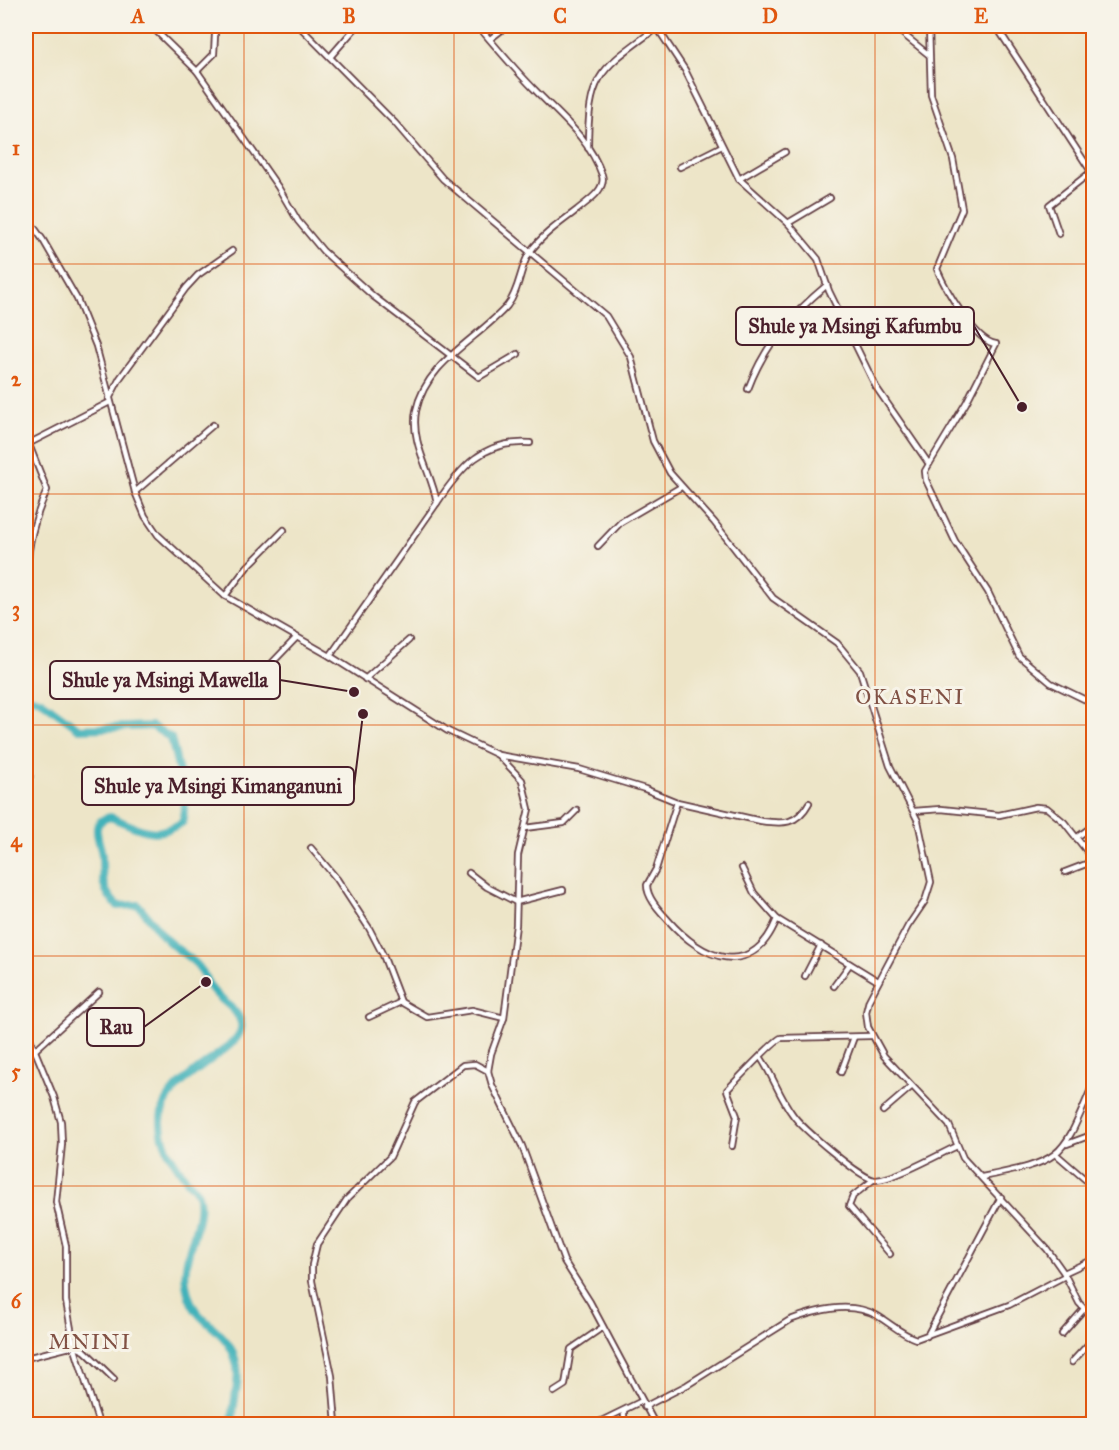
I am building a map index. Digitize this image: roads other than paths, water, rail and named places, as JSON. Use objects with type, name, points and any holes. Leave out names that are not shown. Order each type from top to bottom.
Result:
[{"type":"street","points":[[151,26],[196,71],[311,238],[374,296],[453,354],[479,377],[518,354]]},
{"type":"street","points":[[298,26],[395,123],[443,179],[611,322],[636,370],[653,441],[681,487],[714,522],[773,598],[829,637],[857,666],[890,766],[914,811],[931,882],[929,892],[878,981],[866,1007],[871,1036],[894,1069],[949,1125],[963,1158],[1001,1197],[1065,1274],[1084,1310],[1094,1319]]},
{"type":"street","points":[[330,57],[357,26]]},
{"type":"street","points":[[437,503],[418,444],[416,410],[429,381],[453,354],[508,304],[517,289],[528,253],[591,198],[602,185],[603,177],[588,148],[562,113],[537,92],[478,26]]},
{"type":"street","points":[[490,39],[507,26]]},
{"type":"street","points":[[588,148],[588,110],[596,81],[606,68],[658,26],[685,70],[739,179],[789,223],[818,259],[827,285],[876,387],[929,464]]},
{"type":"street","points":[[893,26],[929,55]]},
{"type":"street","points":[[929,26],[931,95],[953,159],[962,209],[938,268],[975,331],[988,342],[996,344],[966,403],[925,471],[926,480],[955,541],[988,592],[1019,656],[1051,683],[1094,704]]},
{"type":"street","points":[[996,26],[1092,174],[1049,205],[1059,234]]},
{"type":"street","points":[[196,71],[214,54],[215,35]]},
{"type":"street","points":[[680,167],[722,146]]},
{"type":"street","points":[[739,179],[785,152]]},
{"type":"street","points":[[789,223],[830,198]]},
{"type":"street","points":[[26,216],[43,240],[77,299],[96,346],[135,492],[145,516],[158,535],[178,556],[225,596],[330,656],[448,731],[498,755],[579,769],[645,789],[677,802],[774,823],[800,818],[809,803]]},
{"type":"street","points":[[27,444],[109,400],[120,378],[180,295],[198,275],[232,251]]},
{"type":"street","points":[[748,389],[756,367],[776,334],[802,306],[827,285]]},
{"type":"street","points":[[135,492],[213,425]]},
{"type":"street","points":[[26,437],[47,490],[30,534],[26,574],[27,597]]},
{"type":"street","points":[[330,656],[451,483],[477,457],[503,443],[530,443]]},
{"type":"street","points":[[598,546],[621,522],[681,487]]},
{"type":"street","points":[[225,596],[247,567],[284,530]]},
{"type":"street","points":[[247,689],[296,638]]},
{"type":"street","points":[[365,679],[409,640]]},
{"type":"street","points":[[488,1071],[504,1018],[516,926],[518,855],[529,809],[526,788],[513,769],[498,755]]},
{"type":"street","points":[[26,782],[30,776]]},
{"type":"street","points":[[677,802],[656,869],[647,885],[650,897],[663,915],[699,947],[724,958],[735,959],[757,949],[777,919]]},
{"type":"street","points":[[914,811],[941,809],[999,815],[1041,807],[1054,813],[1094,861],[1065,872]]},
{"type":"street","points":[[525,828],[564,823],[577,810]]},
{"type":"street","points":[[1076,838],[1094,825]]},
{"type":"street","points":[[311,848],[337,879],[369,928],[401,1002],[427,1017],[472,1010],[504,1018]]},
{"type":"street","points":[[742,868],[754,893],[777,919],[878,981]]},
{"type":"street","points":[[470,873],[487,887],[516,902],[563,890]]},
{"type":"street","points":[[805,976],[820,945]]},
{"type":"street","points":[[834,986],[850,964]]},
{"type":"street","points":[[34,1051],[99,992]]},
{"type":"street","points":[[369,1017],[401,1002]]},
{"type":"street","points":[[26,1029],[28,1041],[54,1097],[61,1122],[62,1144],[56,1210],[66,1246],[66,1301],[74,1346],[99,1425]]},
{"type":"street","points":[[732,1146],[737,1116],[727,1090],[761,1058],[772,1043],[782,1038],[871,1036]]},
{"type":"street","points":[[841,1072],[854,1037]]},
{"type":"street","points":[[761,1058],[796,1119],[853,1170],[873,1180]]},
{"type":"street","points":[[336,1425],[335,1389],[311,1272],[317,1244],[347,1199],[390,1157],[415,1102],[463,1065],[475,1064],[488,1071],[522,1146],[554,1238],[655,1425]]},
{"type":"street","points":[[982,1177],[1041,1164],[1057,1155],[1066,1144],[1094,1082]]},
{"type":"street","points":[[883,1111],[911,1087]]},
{"type":"street","points":[[1066,1144],[1094,1134]]},
{"type":"street","points":[[890,1254],[849,1206],[852,1196],[873,1180],[902,1171],[957,1146]]},
{"type":"street","points":[[1057,1155],[1094,1187]]},
{"type":"street","points":[[927,1336],[1001,1197]]},
{"type":"street","points":[[595,1425],[687,1385],[790,1320],[807,1314],[841,1308],[863,1310],[916,1339],[1009,1305],[1094,1259]]},
{"type":"street","points":[[1062,1334],[1084,1310]]},
{"type":"street","points":[[554,1392],[565,1385],[571,1349],[603,1327]]},
{"type":"street","points":[[1072,1362],[1094,1338]]},
{"type":"street","points":[[26,1358],[74,1346],[85,1351],[114,1379]]},
{"type":"street","points":[[624,1411],[624,1425]]},
{"type":"street","points":[[1080,1425],[1094,1416]]},
{"type":"waterway","points":[[26,696],[40,700],[79,729],[152,726],[171,738],[180,776],[186,790],[183,822],[172,828],[163,831],[146,831],[110,817],[99,823],[97,833],[105,889],[108,895],[118,906],[138,905],[167,940],[198,966],[212,990],[234,1010],[241,1023],[239,1033],[231,1044],[174,1091],[164,1106],[161,1123],[163,1139],[169,1153],[198,1194],[199,1215],[187,1261],[186,1283],[189,1296],[198,1313],[223,1337],[234,1356],[238,1376],[233,1424]]},
{"type":"place","name":"Shule ya Msingi Kafumbu","points":[[1022,407]]},
{"type":"place","name":"Shule ya Msingi Mawella","points":[[354,692]]},
{"type":"place","name":"Shule ya Msingi Kimanganuni","points":[[363,714]]},
{"type":"place","name":"Rau","points":[[206,982]]},
{"type":"district","name":"OKASENI","points":[[910,697]]},
{"type":"district","name":"MNINI","points":[[90,1342]]}]
